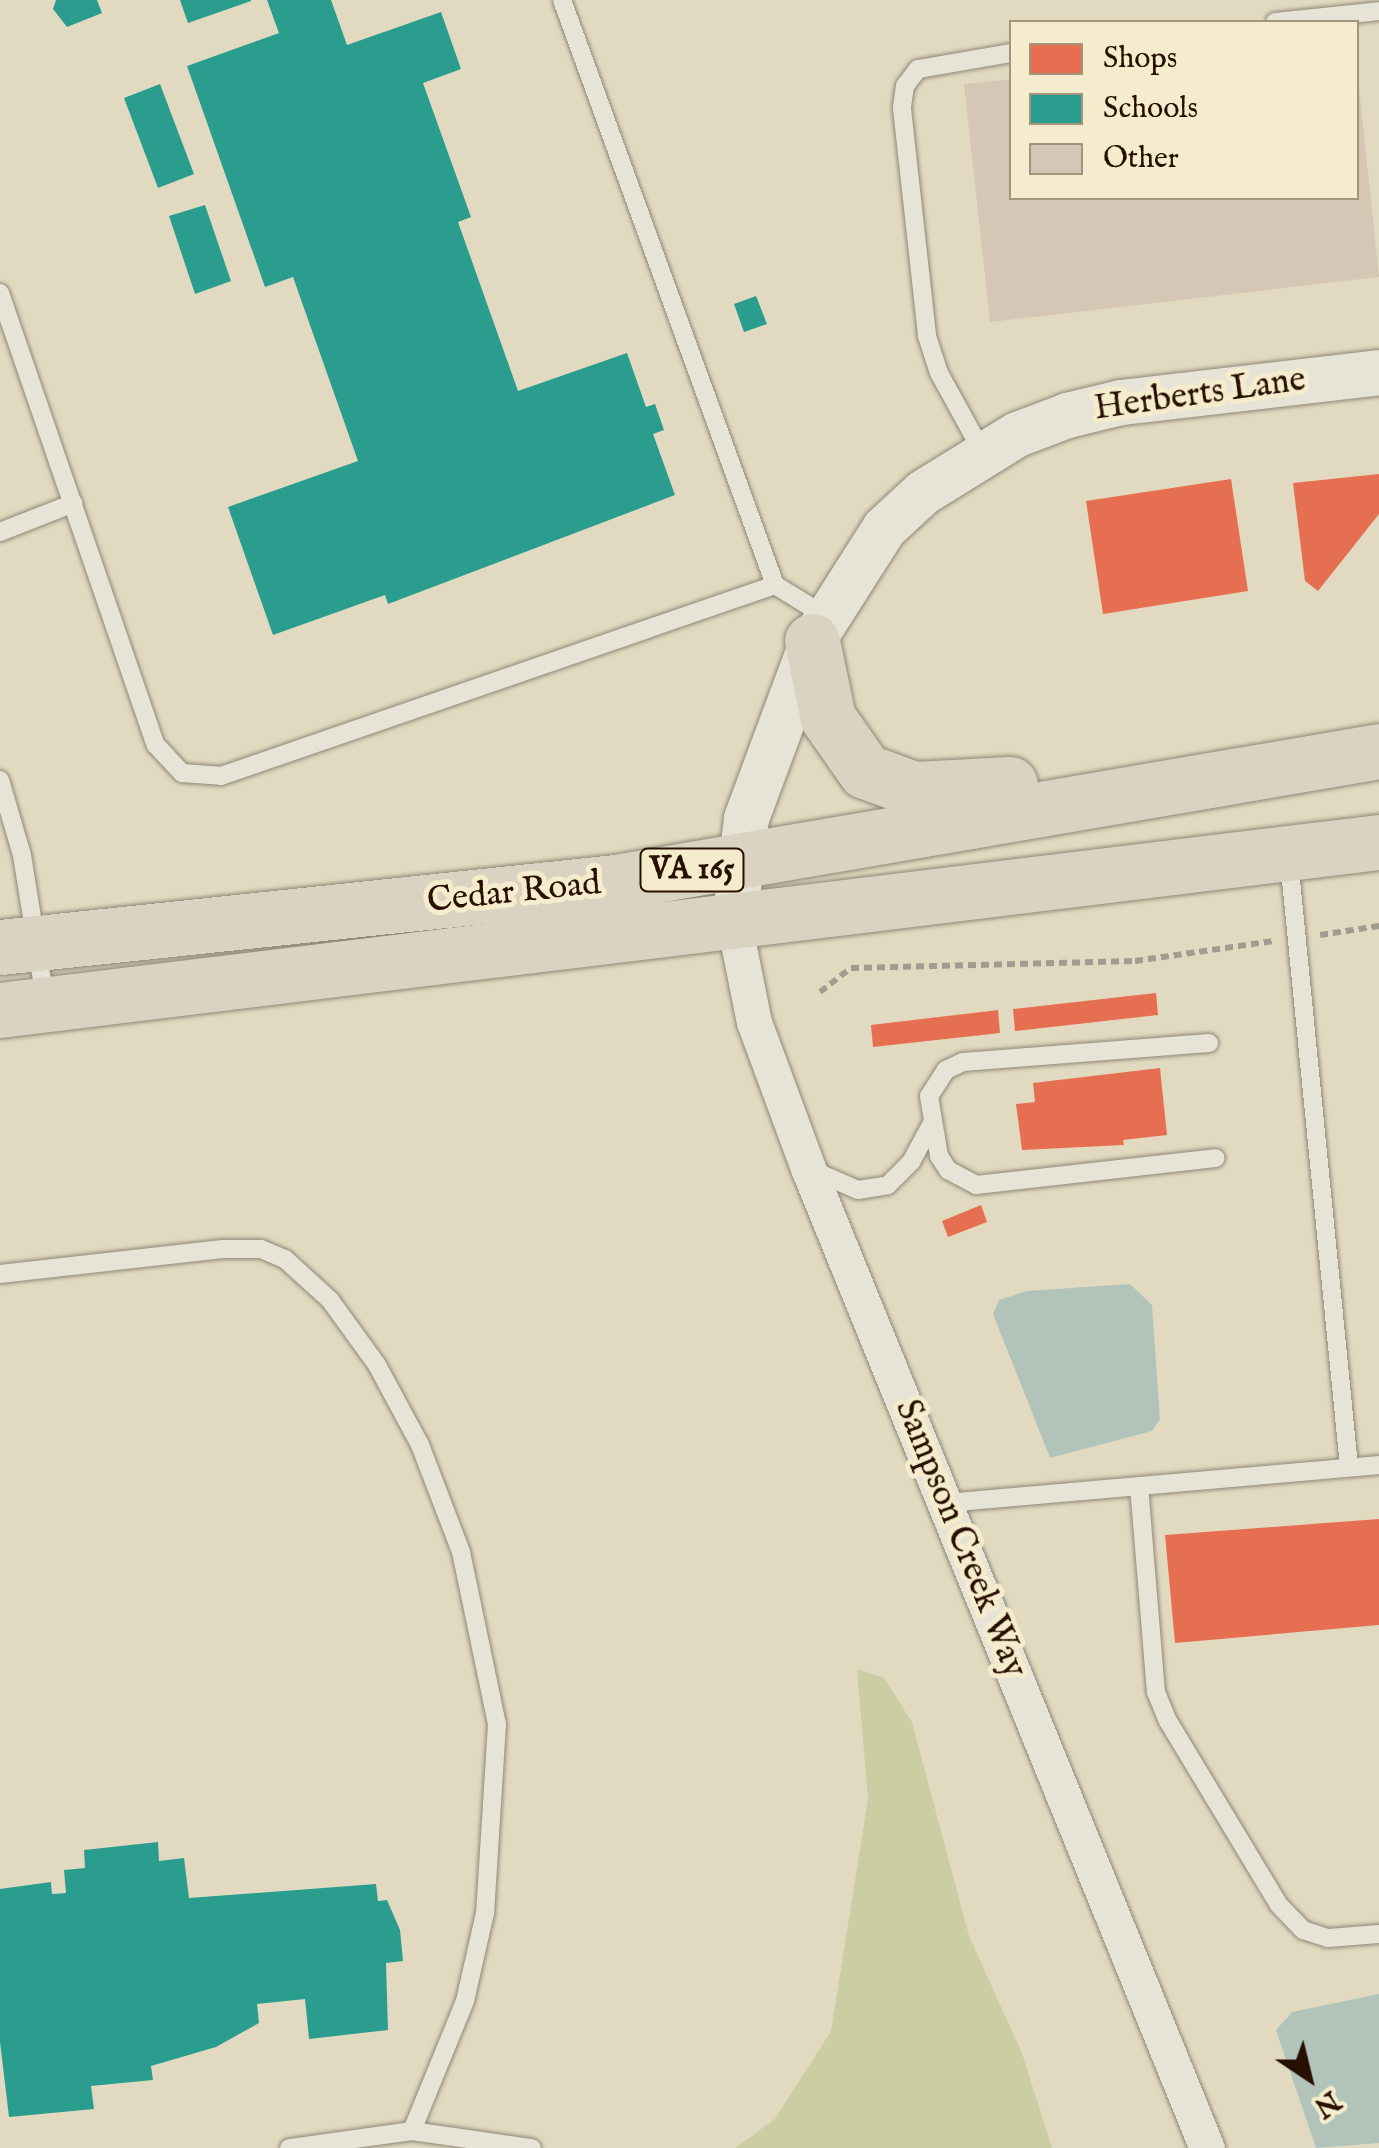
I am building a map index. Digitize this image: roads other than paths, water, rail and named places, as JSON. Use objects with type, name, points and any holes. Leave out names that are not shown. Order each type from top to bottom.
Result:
[{"type":"main road","points":[[818,628],[821,696],[838,739],[865,771],[890,784],[942,790],[1174,784]]},
{"type":"main road","name":"Cedar Road","points":[[19,945],[615,882],[1379,751]]},
{"type":"main road","name":"Cedar Road","points":[[23,1007],[1379,842]]},
{"type":"street","name":"Herberts Lane","points":[[734,923],[738,863],[750,803],[818,628],[884,528],[984,453],[1066,415],[1121,402],[1379,372]]},
{"type":"street","name":"Sampson Creek Way","points":[[734,923],[754,1022],[808,1168],[1207,2148]]},
{"type":"lane","points":[[562,0],[774,586],[818,628]]},
{"type":"lane","points":[[1292,20],[1379,10]]},
{"type":"lane","points":[[984,453],[939,373],[927,335],[902,107],[905,86],[918,69],[1009,54]]},
{"type":"lane","points":[[0,293],[156,746],[182,773],[200,778],[774,586]]},
{"type":"lane","points":[[0,532],[74,504]]},
{"type":"lane","points":[[0,780],[23,1007]]},
{"type":"lane","points":[[1289,855],[1350,1467]]},
{"type":"lane","points":[[808,1168],[858,1190],[888,1185],[911,1162],[931,1124],[934,1082],[963,1062],[1209,1044]]},
{"type":"lane","points":[[931,1124],[948,1170],[976,1185],[1214,1158]]},
{"type":"lane","points":[[0,1274],[223,1250],[261,1249],[286,1258],[330,1300],[368,1352],[420,1445],[461,1552],[497,1724],[484,1914],[465,2001],[412,2131]]},
{"type":"lane","points":[[946,1503],[1379,1466]]},
{"type":"lane","points":[[1139,1486],[1156,1692],[1168,1722],[1279,1905],[1303,1930],[1328,1938],[1379,1934]]},
{"type":"lane","points":[[289,2148],[412,2131],[532,2148]]}]
